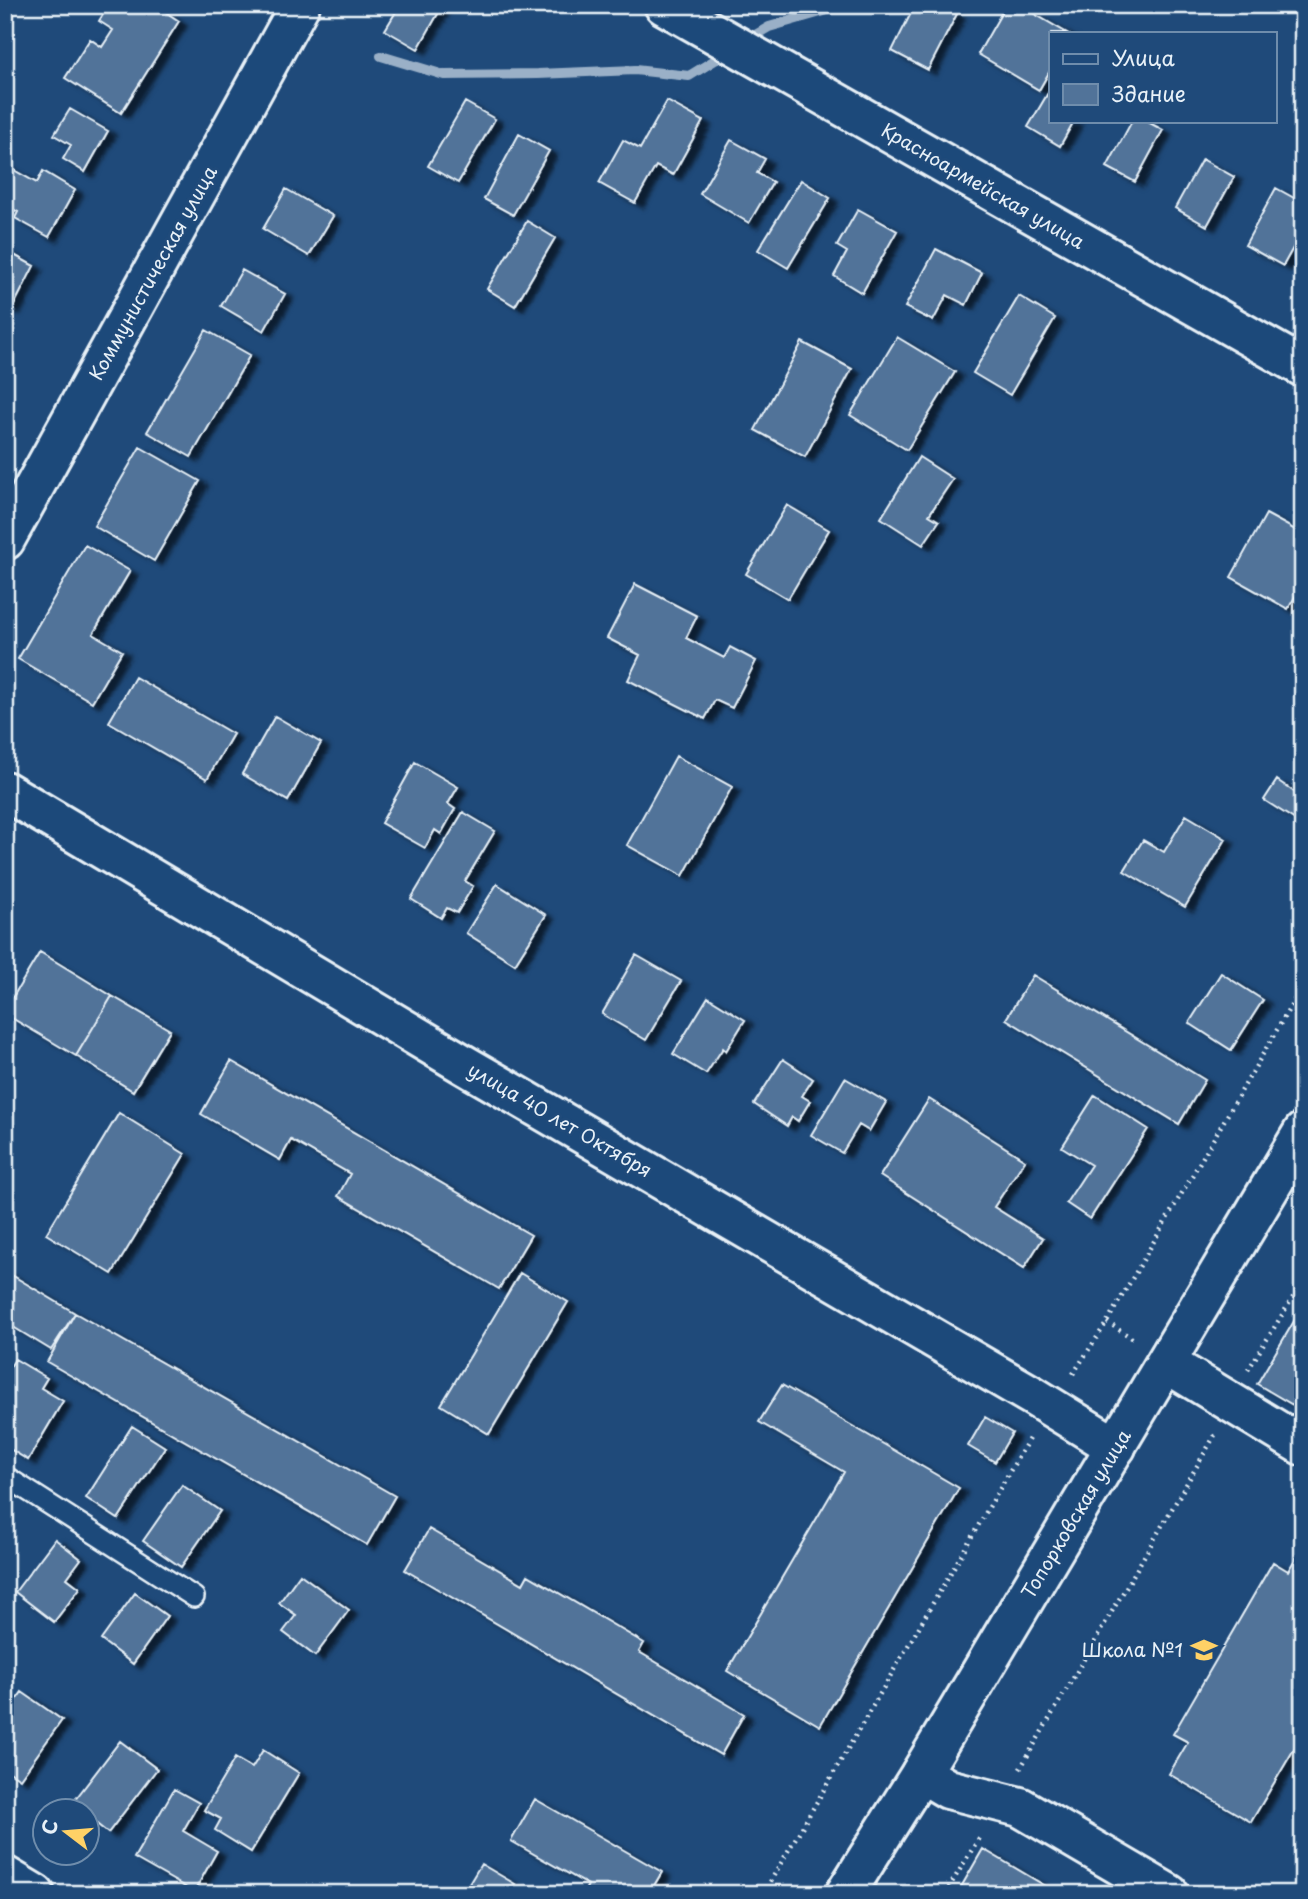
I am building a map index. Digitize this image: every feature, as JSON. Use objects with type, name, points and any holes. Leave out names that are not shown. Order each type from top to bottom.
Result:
[{"type":"street","name":"Коммунистическая улица","points":[[5,540],[300,5]]},
{"type":"street","name":"Красноармейская улица","points":[[664,5],[1303,367]]},
{"type":"street","name":"улица 40 лет Октября","points":[[5,790],[475,1071],[1041,1400],[1116,1447]]},
{"type":"street","name":"Топорковская улица","points":[[845,1894],[921,1773],[1116,1447],[1155,1354],[1303,1132]]},
{"type":"street","points":[[1155,1354],[1303,1446]]},
{"type":"street","points":[[921,1773],[948,1789],[1020,1807],[1169,1894]]},
{"type":"street","points":[[5,1876],[35,1894]]},
{"type":"lane","points":[[5,1476],[194,1597]]},
{"type":"path","points":[[1073,1374],[1107,1322],[1303,985]]},
{"type":"path","points":[[1244,1377],[1303,1281]]},
{"type":"path","points":[[1107,1322],[1155,1354]]},
{"type":"path","points":[[1014,1778],[1219,1429]]},
{"type":"path","points":[[764,1894],[1032,1434]]},
{"type":"path","points":[[945,1894],[983,1830]]},
{"type":"building","points":[[109,5],[155,5],[179,21],[121,113],[65,78],[90,39],[102,47],[113,30],[99,21]]},
{"type":"building","points":[[400,5],[443,5],[418,49],[385,30]]},
{"type":"building","points":[[915,5],[940,5],[957,14],[928,70],[892,51]]},
{"type":"building","points":[[1006,5],[1019,5],[1065,32],[1049,32],[1049,72],[1039,90],[978,54]]},
{"type":"building","points":[[1049,91],[1049,122],[1073,122],[1060,146],[1028,127]]},
{"type":"building","points":[[667,101],[703,121],[673,175],[656,166],[635,203],[599,183],[623,140],[640,149]]},
{"type":"building","points":[[465,102],[495,119],[458,183],[428,166]]},
{"type":"building","points":[[70,109],[108,131],[85,172],[63,159],[71,145],[54,135]]},
{"type":"building","points":[[1131,122],[1148,122],[1163,130],[1135,182],[1107,167]]},
{"type":"building","points":[[519,134],[549,151],[513,215],[484,199]]},
{"type":"building","points":[[731,140],[765,159],[757,173],[773,182],[749,223],[700,194]]},
{"type":"building","points":[[1202,159],[1234,177],[1207,226],[1175,208]]},
{"type":"building","points":[[5,165],[37,183],[43,171],[75,190],[49,237],[15,218],[18,212],[5,205]]},
{"type":"building","points":[[801,180],[830,198],[788,268],[758,250]]},
{"type":"building","points":[[1276,188],[1303,203],[1303,230],[1283,266],[1245,245]]},
{"type":"building","points":[[286,189],[333,216],[309,256],[263,229]]},
{"type":"building","points":[[858,209],[897,231],[862,293],[834,276],[847,252],[837,246]]},
{"type":"building","points":[[527,221],[555,238],[515,306],[487,289]]},
{"type":"building","points":[[936,249],[982,273],[966,305],[947,295],[933,321],[905,307]]},
{"type":"building","points":[[5,250],[34,266],[12,309],[5,306]]},
{"type":"building","points":[[242,270],[285,294],[264,331],[221,306]]},
{"type":"building","points":[[1019,296],[1055,318],[1010,395],[973,373]]},
{"type":"building","points":[[206,330],[250,355],[191,457],[147,432]]},
{"type":"building","points":[[897,337],[955,372],[907,450],[850,415]]},
{"type":"building","points":[[802,342],[852,369],[805,457],[755,430]]},
{"type":"building","points":[[140,447],[200,481],[154,561],[94,526]]},
{"type":"building","points":[[919,457],[953,479],[929,515],[939,521],[923,545],[881,518]]},
{"type":"building","points":[[787,505],[829,530],[788,599],[746,574]]},
{"type":"building","points":[[1266,514],[1303,534],[1303,583],[1288,609],[1231,577]]},
{"type":"building","points":[[85,545],[130,571],[93,634],[122,651],[92,702],[18,659]]},
{"type":"building","points":[[635,584],[697,616],[686,638],[724,658],[730,647],[756,661],[732,708],[715,700],[705,719],[628,680],[640,655],[607,638]]},
{"type":"building","points":[[135,677],[233,734],[207,779],[109,722]]},
{"type":"building","points":[[275,716],[321,743],[288,801],[242,774]]},
{"type":"building","points":[[676,756],[732,787],[683,876],[627,845]]},
{"type":"building","points":[[415,762],[458,787],[448,804],[455,809],[441,834],[435,830],[425,848],[381,823]]},
{"type":"building","points":[[1277,780],[1297,794],[1303,786],[1303,825],[1264,800]]},
{"type":"building","points":[[463,812],[495,831],[465,881],[473,886],[457,913],[447,908],[441,918],[411,899]]},
{"type":"building","points":[[1186,815],[1226,839],[1185,907],[1124,871],[1143,840],[1164,852]]},
{"type":"building","points":[[497,884],[546,915],[515,964],[466,933]]},
{"type":"building","points":[[40,952],[112,996],[76,1056],[5,1014]]},
{"type":"building","points":[[636,955],[681,981],[646,1040],[602,1014]]},
{"type":"building","points":[[1221,973],[1263,1000],[1231,1050],[1189,1023]]},
{"type":"building","points":[[1033,975],[1205,1080],[1179,1124],[1006,1019]]},
{"type":"building","points":[[112,996],[170,1030],[133,1091],[76,1056]]},
{"type":"building","points":[[708,997],[745,1020],[726,1051],[723,1048],[706,1074],[673,1054]]},
{"type":"building","points":[[783,1059],[813,1079],[802,1096],[810,1101],[798,1121],[792,1117],[787,1126],[754,1104]]},
{"type":"building","points":[[231,1061],[531,1235],[499,1289],[338,1196],[350,1174],[291,1140],[280,1160],[201,1114]]},
{"type":"building","points":[[845,1078],[886,1102],[869,1131],[859,1125],[842,1153],[811,1135]]},
{"type":"building","points":[[1095,1095],[1148,1129],[1090,1219],[1066,1203],[1091,1165],[1062,1147]]},
{"type":"building","points":[[929,1099],[1025,1160],[994,1207],[1043,1238],[1024,1268],[880,1176]]},
{"type":"building","points":[[119,1113],[185,1154],[112,1274],[46,1234]]},
{"type":"building","points":[[5,1271],[75,1313],[51,1350],[5,1322]]},
{"type":"building","points":[[520,1273],[568,1302],[489,1434],[441,1405]]},
{"type":"building","points":[[1303,1306],[1303,1411],[1257,1384]]},
{"type":"building","points":[[75,1313],[395,1496],[367,1545],[47,1362]]},
{"type":"building","points":[[15,1359],[47,1378],[41,1388],[63,1401],[28,1460],[5,1446],[5,1375]]},
{"type":"building","points":[[782,1385],[959,1488],[820,1726],[727,1671],[844,1472],[759,1422]]},
{"type":"building","points":[[985,1417],[1012,1433],[995,1462],[968,1446]]},
{"type":"building","points":[[132,1426],[165,1447],[118,1519],[86,1498]]},
{"type":"building","points":[[182,1485],[220,1511],[181,1567],[143,1541]]},
{"type":"building","points":[[429,1529],[523,1584],[528,1575],[644,1643],[639,1652],[744,1714],[721,1755],[405,1570]]},
{"type":"building","points":[[55,1539],[81,1559],[67,1578],[80,1588],[54,1622],[15,1592]]},
{"type":"building","points":[[1303,1546],[1303,1734],[1251,1822],[1169,1774],[1188,1742],[1173,1734],[1273,1562],[1288,1571]]},
{"type":"building","points":[[300,1574],[349,1610],[315,1656],[283,1632],[296,1615],[279,1603]]},
{"type":"building","points":[[135,1593],[167,1616],[133,1664],[101,1640]]},
{"type":"building","points":[[22,1692],[62,1720],[20,1779],[5,1769],[5,1716]]},
{"type":"building","points":[[120,1741],[157,1769],[108,1833],[102,1828],[102,1798],[76,1798]]},
{"type":"building","points":[[263,1750],[299,1773],[251,1852],[215,1830],[221,1819],[204,1810],[235,1758],[252,1768]]},
{"type":"building","points":[[174,1789],[199,1803],[183,1831],[217,1851],[194,1892],[134,1858]]},
{"type":"building","points":[[535,1799],[662,1872],[649,1894],[583,1894],[588,1885],[511,1841]]},
{"type":"building","points":[[983,1849],[1059,1894],[957,1894]]},
{"type":"building","points":[[481,1864],[515,1884],[509,1894],[463,1894]]},
{"type":"waterway","points":[[745,41],[769,27],[845,5]]},
{"type":"waterway","points":[[381,56],[444,75],[635,70],[689,76],[728,52]]},
{"type":"place","name":"Школа №1","points":[[1204,1650]]}]
